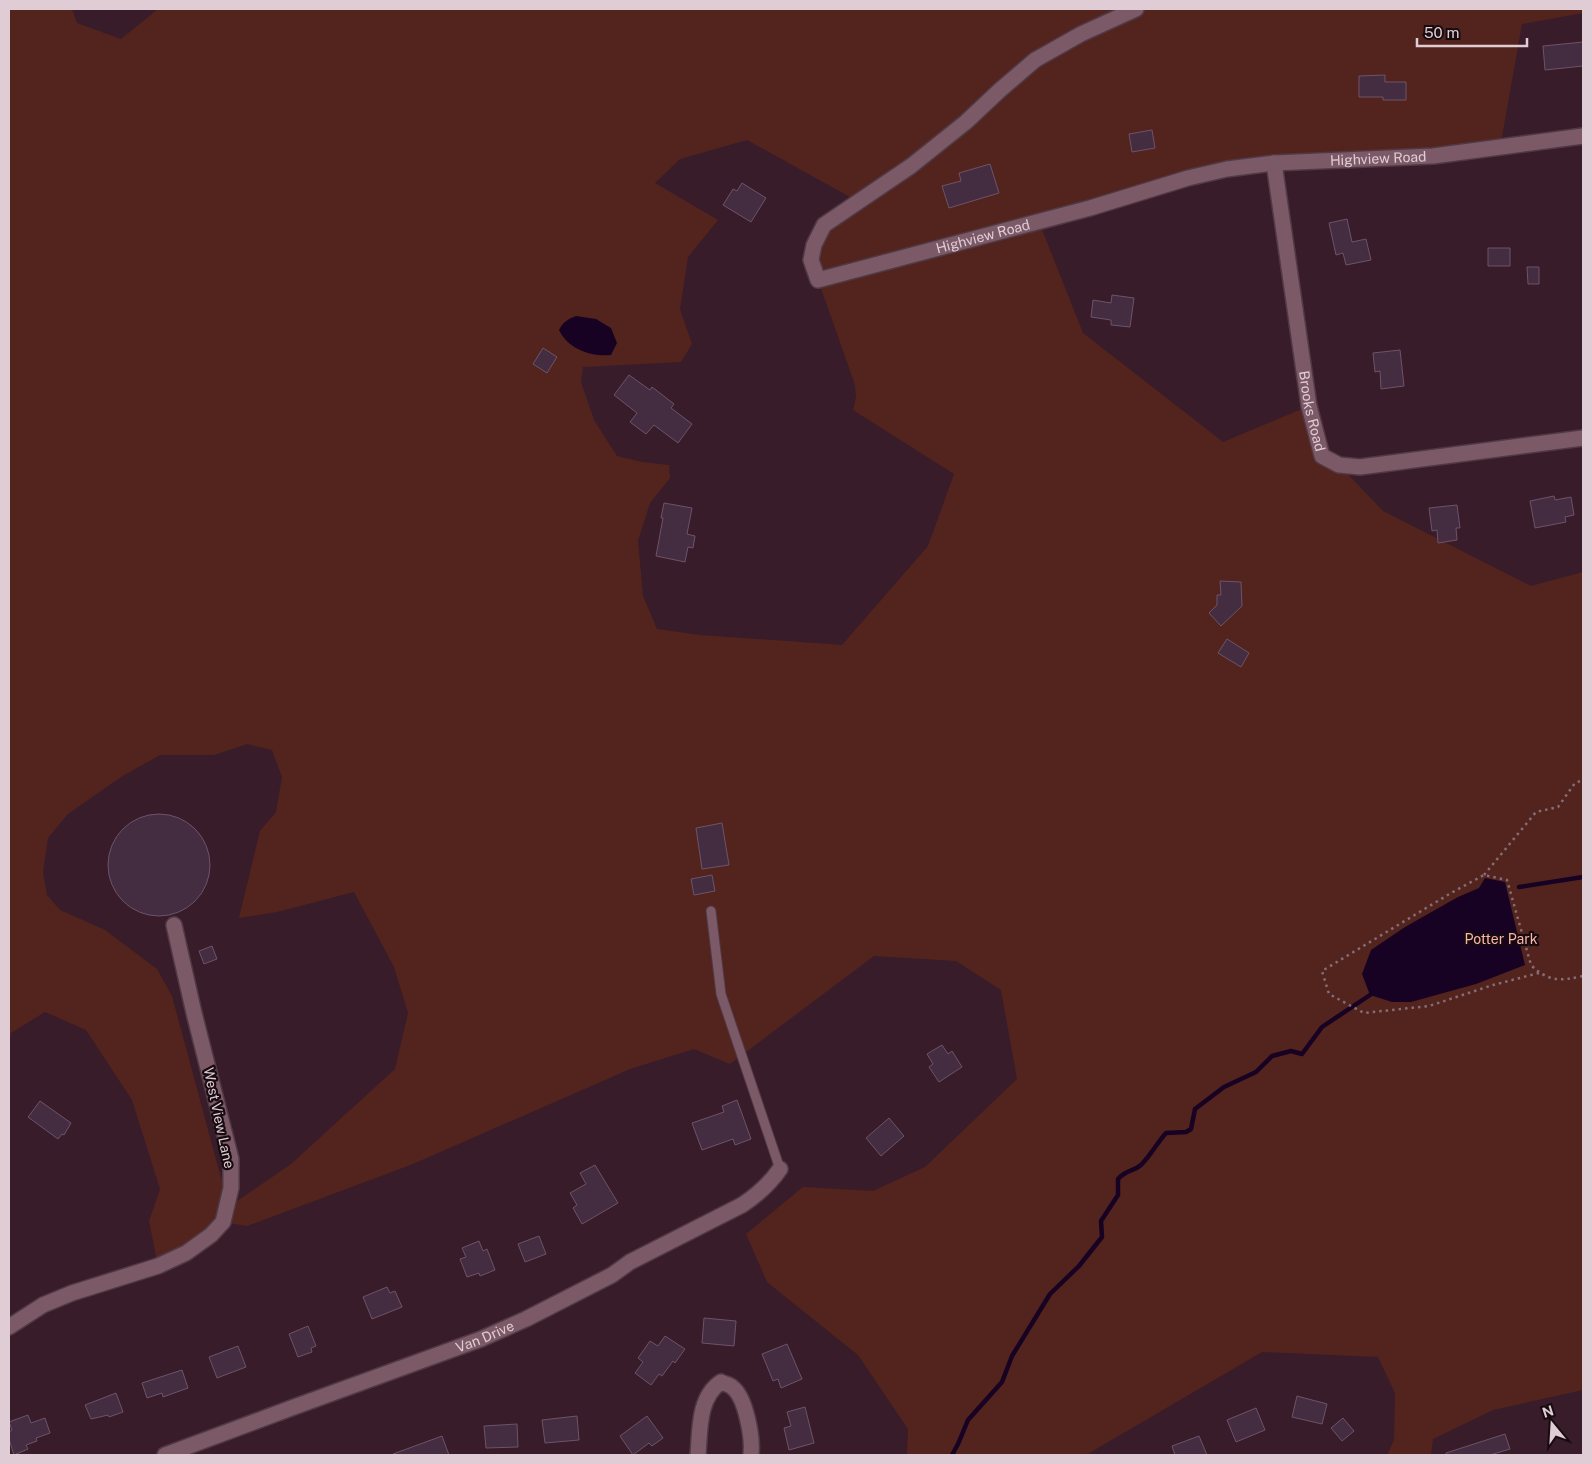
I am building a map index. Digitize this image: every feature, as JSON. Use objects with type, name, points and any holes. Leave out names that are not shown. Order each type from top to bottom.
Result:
[{"type":"street","name":"Highview Road","points":[[1136,9],[1081,34],[1035,60],[966,122],[911,166],[824,225],[814,244],[811,260],[818,280],[1090,208],[1188,178],[1227,169],[1274,163],[1433,156],[1583,136]]},
{"type":"street","name":"Brooks Road","points":[[1274,163],[1310,406],[1322,456],[1338,465],[1360,467],[1583,438]]},
{"type":"street","name":"West View Lane","points":[[9,1327],[42,1305],[72,1293],[158,1266],[186,1252],[211,1235],[224,1222],[231,1188],[231,1158],[174,925]]},
{"type":"street","name":"Van Drive","points":[[165,1455],[481,1339],[526,1319],[612,1275],[637,1258],[742,1205],[756,1196],[771,1182],[780,1169]]},
{"type":"street","points":[[698,1455],[702,1410],[713,1388],[721,1382],[732,1386],[741,1396],[751,1439],[751,1455]]},
{"type":"lane","points":[[711,911],[721,994],[780,1169]]},
{"type":"path","points":[[1540,974],[1493,984],[1429,1006],[1364,1013],[1329,994],[1322,971],[1484,875],[1536,812],[1558,807],[1575,782],[1583,780]]},
{"type":"path","points":[[1484,875],[1507,880],[1531,965],[1540,974],[1550,979],[1583,976]]},
{"type":"green space","name":"Potter Park","points":[[9,9],[72,9],[77,23],[121,39],[158,9],[1583,9],[1583,13],[1522,24],[1500,148],[1274,163],[1039,222],[1083,333],[1223,442],[1309,406],[1316,436],[1339,465],[1383,511],[1531,586],[1583,572],[1583,1390],[1493,1410],[1433,1439],[1431,1455],[1387,1455],[1394,1440],[1395,1393],[1378,1357],[1262,1352],[1086,1455],[907,1455],[908,1429],[858,1355],[767,1282],[746,1234],[803,1187],[873,1191],[925,1167],[1017,1079],[1001,990],[956,961],[874,956],[730,1064],[694,1049],[630,1069],[413,1164],[247,1226],[223,1222],[158,1266],[149,1221],[160,1189],[132,1100],[86,1030],[45,1012],[11,1033],[9,1043]],"holes":[[[747,140],[859,202],[814,245],[811,260],[855,385],[856,397],[853,410],[954,474],[928,546],[842,645],[700,635],[657,629],[643,596],[638,541],[650,503],[670,478],[669,465],[642,462],[617,456],[594,420],[581,382],[583,367],[681,362],[692,344],[680,309],[688,257],[718,220],[655,183],[680,159]],[[247,744],[272,750],[282,777],[276,812],[260,831],[239,918],[277,912],[354,892],[394,967],[408,1013],[395,1069],[291,1164],[227,1208],[231,1188],[221,1178],[172,996],[157,969],[105,930],[60,910],[47,895],[43,872],[48,838],[68,814],[121,777],[160,755],[214,755]]]},
{"type":"shaded area","points":[[576,316],[596,319],[611,328],[617,343],[611,355],[588,353],[574,347],[563,337],[559,330],[566,321]]},
{"type":"shaded area","points":[[1485,878],[1505,882],[1525,965],[1476,984],[1411,1002],[1392,1002],[1370,995],[1362,974],[1371,950],[1405,927],[1458,897],[1479,888]]},
{"type":"building","points":[[1583,42],[1583,66],[1545,70],[1543,46]]},
{"type":"building","points":[[1385,75],[1385,82],[1406,82],[1406,100],[1383,100],[1383,97],[1359,97],[1359,76]]},
{"type":"building","points":[[1152,130],[1155,148],[1132,152],[1129,134]]},
{"type":"building","points":[[990,164],[999,193],[949,208],[942,186],[961,181],[959,173]]},
{"type":"building","points":[[742,183],[766,198],[751,222],[723,205],[733,189],[737,191]]},
{"type":"building","points":[[1347,219],[1352,242],[1366,239],[1371,260],[1346,265],[1343,253],[1336,255],[1329,223]]},
{"type":"building","points":[[1488,248],[1510,248],[1510,266],[1488,266]]},
{"type":"building","points":[[1527,267],[1539,267],[1539,284],[1528,284]]},
{"type":"building","points":[[1112,295],[1134,298],[1130,327],[1111,325],[1111,320],[1091,317],[1093,300],[1111,303]]},
{"type":"building","points":[[543,348],[557,357],[547,373],[533,364]]},
{"type":"building","points":[[1400,350],[1404,386],[1381,389],[1380,371],[1375,372],[1373,353]]},
{"type":"building","points":[[629,375],[650,390],[652,387],[674,404],[671,408],[692,424],[678,443],[654,425],[646,434],[630,422],[637,413],[614,395]]},
{"type":"building","points":[[1554,496],[1555,500],[1571,497],[1574,515],[1565,517],[1566,522],[1535,528],[1530,501]]},
{"type":"building","points":[[664,503],[692,508],[687,534],[695,536],[693,548],[688,547],[685,562],[656,556]]},
{"type":"building","points":[[1457,505],[1460,528],[1456,528],[1457,540],[1438,543],[1437,530],[1432,531],[1429,508]]},
{"type":"building","points":[[1220,581],[1241,582],[1242,606],[1221,626],[1209,613],[1217,605],[1217,595],[1221,595]]},
{"type":"building","points":[[1227,639],[1249,653],[1241,667],[1218,653]]},
{"type":"building","points":[[159,814],[178,818],[195,829],[206,846],[210,865],[206,884],[195,901],[178,912],[159,916],[140,912],[123,901],[112,884],[108,865],[112,846],[123,829],[140,818]]},
{"type":"building","points":[[722,823],[729,865],[702,869],[696,828]]},
{"type":"building","points":[[712,875],[715,891],[694,895],[691,879]]},
{"type":"building","points":[[212,946],[217,959],[204,964],[199,951]]},
{"type":"building","points":[[942,1045],[948,1054],[952,1051],[962,1067],[939,1082],[929,1067],[933,1064],[927,1054]]},
{"type":"building","points":[[737,1100],[751,1139],[735,1145],[733,1139],[702,1150],[692,1123],[724,1112],[722,1106]]},
{"type":"building","points":[[40,1101],[71,1123],[64,1135],[62,1134],[58,1139],[28,1117]]},
{"type":"building","points":[[889,1118],[904,1136],[881,1156],[866,1138]]},
{"type":"building","points":[[595,1165],[618,1203],[582,1224],[573,1208],[577,1205],[570,1193],[586,1184],[580,1173]]},
{"type":"building","points":[[539,1236],[546,1254],[525,1262],[518,1244]]},
{"type":"building","points":[[479,1241],[483,1251],[487,1249],[495,1270],[480,1276],[479,1273],[467,1277],[460,1259],[466,1257],[462,1248]]},
{"type":"building","points":[[387,1287],[390,1293],[395,1291],[402,1307],[372,1319],[363,1297]]},
{"type":"building","points":[[704,1318],[736,1321],[734,1346],[702,1343]]},
{"type":"building","points":[[308,1326],[316,1346],[311,1348],[312,1352],[298,1357],[289,1334]]},
{"type":"building","points":[[665,1336],[685,1349],[675,1363],[673,1361],[662,1376],[659,1374],[651,1385],[635,1373],[643,1362],[638,1358],[650,1341],[658,1346]]},
{"type":"building","points":[[787,1344],[802,1379],[781,1388],[778,1379],[773,1381],[762,1354]]},
{"type":"building","points":[[238,1346],[246,1367],[217,1378],[209,1357]]},
{"type":"building","points":[[182,1370],[188,1388],[163,1397],[162,1393],[147,1398],[142,1383]]},
{"type":"building","points":[[116,1393],[123,1412],[109,1417],[108,1415],[91,1419],[85,1405]]},
{"type":"building","points":[[1297,1396],[1327,1404],[1322,1424],[1292,1417]]},
{"type":"building","points":[[805,1407],[814,1443],[789,1450],[784,1428],[791,1426],[787,1412]]},
{"type":"building","points":[[1256,1408],[1265,1430],[1236,1442],[1227,1420]]},
{"type":"building","points":[[28,1415],[31,1423],[45,1418],[50,1433],[36,1438],[37,1441],[26,1445],[28,1449],[14,1455],[9,1439],[9,1432],[12,1430],[9,1422]]},
{"type":"building","points":[[577,1416],[579,1440],[545,1443],[542,1420]]},
{"type":"building","points":[[647,1416],[663,1438],[652,1446],[649,1443],[633,1455],[620,1436]]},
{"type":"building","points":[[1343,1418],[1354,1431],[1342,1441],[1331,1428]]},
{"type":"building","points":[[517,1424],[518,1447],[486,1448],[484,1426]]},
{"type":"building","points":[[1505,1434],[1510,1449],[1490,1455],[1446,1455],[1446,1453]]},
{"type":"building","points":[[442,1436],[449,1455],[393,1455],[393,1454]]},
{"type":"building","points":[[1199,1436],[1207,1455],[1175,1455],[1172,1446]]},
{"type":"waterway","points":[[1519,887],[1583,877]]},
{"type":"waterway","points":[[952,1455],[968,1420],[1002,1382],[1012,1356],[1050,1294],[1079,1266],[1102,1237],[1101,1221],[1118,1195],[1118,1179],[1141,1165],[1166,1133],[1186,1132],[1191,1129],[1195,1109],[1224,1087],[1256,1072],[1272,1056],[1291,1051],[1302,1054],[1322,1027],[1370,995]]}]
